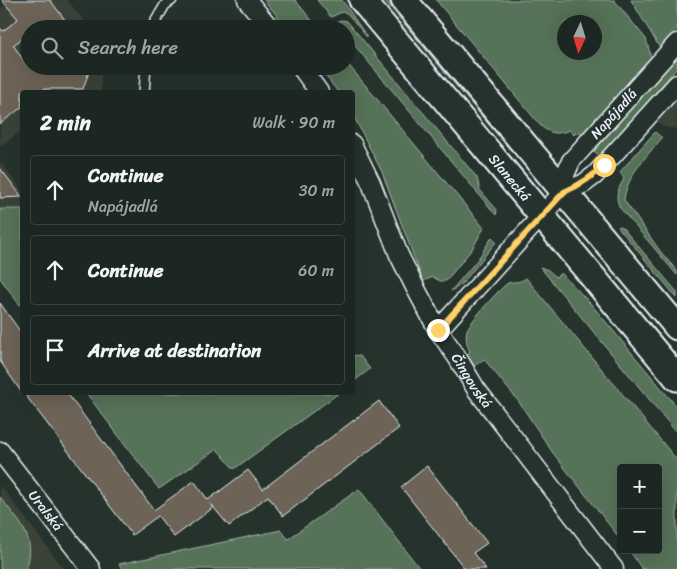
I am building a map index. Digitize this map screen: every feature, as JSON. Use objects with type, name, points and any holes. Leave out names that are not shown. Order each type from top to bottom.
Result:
[{"type":"main road","name":"Slanecká","points":[[362,0],[677,378]]},
{"type":"main road","points":[[404,0],[677,327]]},
{"type":"street","points":[[247,0],[264,20]]},
{"type":"street","name":"Napájadlá","points":[[564,192],[565,176],[572,161],[677,43]]},
{"type":"street","points":[[307,75],[318,90]]},
{"type":"street","name":"Napájadlá","points":[[438,330],[564,192],[583,184],[595,175],[677,84]]},
{"type":"street","name":"Čingovská","points":[[355,150],[371,183],[399,255],[438,330],[476,389],[614,569]]},
{"type":"street","name":"Uralská","points":[[0,451],[91,569]]},
{"type":"lane","points":[[156,20],[165,6],[172,0]]},
{"type":"lane","points":[[144,90],[145,75]]},
{"type":"shaded area","points":[[14,0],[67,0],[84,20],[20,20],[20,75],[101,75],[101,90],[20,90],[20,132],[0,147],[0,9]]},
{"type":"shaded area","points":[[677,84],[677,129],[663,127],[650,115]]},
{"type":"shaded area","points":[[0,161],[20,188],[20,208],[0,208]]},
{"type":"shaded area","points":[[0,485],[64,569],[0,569]]},
{"type":"green space","points":[[264,0],[295,0],[312,20],[281,20]]},
{"type":"green space","points":[[317,0],[342,0],[367,37],[355,20],[347,13],[342,12],[331,17]]},
{"type":"green space","points":[[384,0],[391,0],[514,147],[510,150]]},
{"type":"green space","points":[[416,0],[422,0],[532,132],[529,135]]},
{"type":"green space","points":[[436,0],[614,0],[646,39],[651,57],[582,135],[578,131],[574,135],[569,130],[554,133],[540,125]]},
{"type":"green space","points":[[631,0],[677,0],[677,29],[660,48]]},
{"type":"green space","points":[[355,31],[474,174],[480,190],[497,210],[496,215],[355,46]]},
{"type":"green space","points":[[677,55],[677,68],[600,156],[594,151]]},
{"type":"green space","points":[[355,73],[484,228],[472,249],[446,281],[440,281],[433,277],[423,281],[382,172],[355,119],[355,90],[336,90],[325,75],[355,75]]},
{"type":"green space","points":[[655,132],[662,138],[633,174],[624,200],[660,251],[677,271],[677,275],[620,208],[617,200],[619,189],[624,179],[620,172]]},
{"type":"green space","points":[[0,209],[20,209],[20,305],[0,278]]},
{"type":"green space","points":[[621,226],[677,292],[677,298],[618,227]]},
{"type":"green space","points":[[492,237],[496,242],[461,285],[451,291],[478,259]]},
{"type":"green space","points":[[589,251],[677,356],[677,363],[585,253]]},
{"type":"green space","points":[[540,267],[548,270],[556,277],[561,273],[590,303],[677,407],[677,433]]},
{"type":"green space","points":[[526,278],[677,460],[677,569],[642,569],[632,554],[662,554],[662,464],[617,464],[617,535],[553,453],[519,402],[484,359],[474,366],[466,355],[470,352],[466,336],[467,330],[473,320],[508,283]]},
{"type":"green space","points":[[355,355],[360,356],[370,369],[355,380]]},
{"type":"green space","points":[[88,395],[336,395],[234,469],[217,449],[159,489]]},
{"type":"green space","points":[[359,489],[420,569],[122,569],[119,564],[281,530],[288,539]]},
{"type":"green space","points":[[0,497],[19,522],[28,538],[30,548],[26,569],[0,569]]},
{"type":"building","points":[[2,0],[50,0],[65,20],[20,20],[20,40],[13,45],[20,55],[20,75],[88,75],[83,89],[20,90],[20,109],[0,124],[0,28],[3,31],[18,19]]},
{"type":"building","points":[[0,168],[20,194],[20,197],[0,198]]},
{"type":"building","points":[[0,303],[20,331],[20,390],[0,361]]},
{"type":"building","points":[[25,395],[68,395],[154,510],[194,481],[208,500],[248,470],[263,489],[379,401],[399,428],[283,516],[268,496],[229,526],[213,507],[174,537],[158,516],[132,535]]},
{"type":"building","points":[[427,466],[487,543],[473,553],[486,569],[465,569],[401,487]]},
{"type":"route","points":[[438,330],[564,192],[583,184],[604,165]]}]
